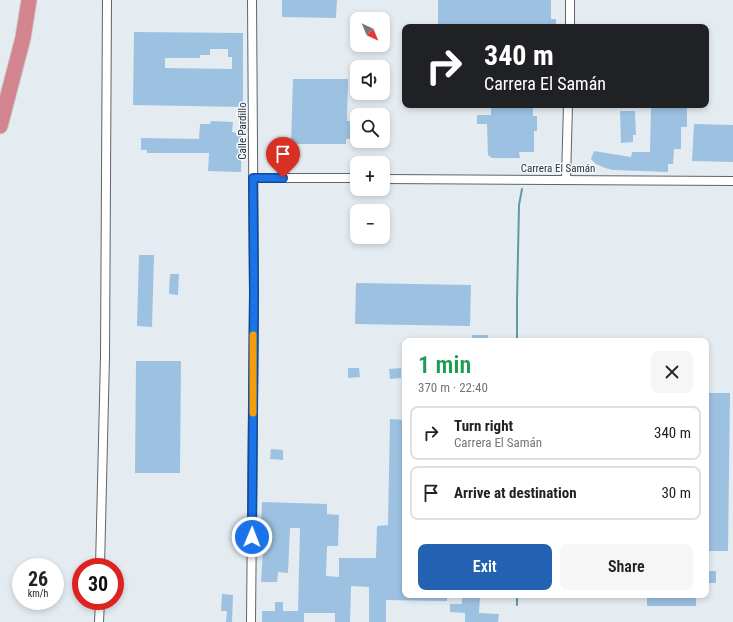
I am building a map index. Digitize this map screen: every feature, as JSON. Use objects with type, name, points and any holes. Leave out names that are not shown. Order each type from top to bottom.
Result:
[{"type":"highway","points":[[22,38],[24,0]]},
{"type":"highway","points":[[0,126],[22,38],[29,0]]},
{"type":"street","points":[[100,558],[105,349],[107,0]]},
{"type":"street","name":"Calle Pardillo","points":[[251,622],[254,301],[252,0]]},
{"type":"street","points":[[570,0],[570,24]]},
{"type":"street","points":[[566,179],[568,108]]},
{"type":"street","points":[[253,178],[350,178]]},
{"type":"street","name":"Carrera El Samán","points":[[390,178],[733,181]]},
{"type":"building","points":[[282,0],[337,0],[336,18],[282,17]]},
{"type":"building","points":[[438,0],[551,0],[551,19],[556,19],[556,24],[438,24]]},
{"type":"building","points":[[134,32],[243,33],[243,107],[133,105]],"holes":[[[210,49],[228,49],[228,57],[232,57],[232,69],[165,68],[165,58],[200,58],[200,55],[210,55]]]},
{"type":"building","points":[[293,79],[348,79],[347,121],[350,121],[350,139],[346,139],[346,144],[291,144]]},
{"type":"building","points":[[491,108],[533,108],[533,116],[537,116],[537,131],[534,131],[534,152],[519,152],[520,158],[492,158],[488,155],[487,124],[477,124],[477,115],[491,115]]},
{"type":"building","points":[[651,108],[687,108],[687,127],[681,127],[681,149],[674,149],[673,164],[668,164],[668,172],[613,170],[596,164],[591,159],[594,151],[631,157],[632,152],[650,152]]},
{"type":"building","points":[[620,111],[635,111],[636,135],[633,135],[633,142],[621,143]]},
{"type":"building","points":[[211,121],[233,122],[232,132],[236,133],[236,135],[242,136],[241,172],[208,171],[209,153],[147,153],[147,150],[141,150],[141,138],[199,139],[200,124],[210,124]]},
{"type":"building","points":[[694,124],[733,125],[733,162],[692,161]]},
{"type":"building","points":[[139,255],[154,255],[152,327],[137,326]]},
{"type":"building","points":[[170,274],[179,274],[178,295],[169,294]]},
{"type":"building","points":[[356,283],[471,285],[470,326],[355,324]]},
{"type":"building","points":[[472,335],[488,335],[488,338],[472,338]]},
{"type":"building","points":[[136,361],[181,361],[180,473],[135,473]]},
{"type":"building","points":[[348,368],[359,368],[360,377],[348,378]]},
{"type":"building","points":[[401,368],[401,378],[390,379],[389,369]]},
{"type":"building","points":[[709,393],[730,393],[728,551],[709,551]]},
{"type":"building","points":[[390,419],[402,420],[402,598],[447,598],[447,601],[386,600],[386,622],[369,622],[369,587],[351,586],[350,622],[335,622],[335,613],[304,613],[304,622],[262,622],[262,611],[275,611],[275,602],[283,602],[283,611],[298,611],[300,528],[290,528],[288,573],[278,572],[277,582],[261,582],[264,536],[267,536],[267,525],[261,525],[262,502],[327,504],[327,514],[339,515],[338,546],[327,546],[326,576],[339,577],[339,558],[376,558],[377,526],[388,525]]},
{"type":"building","points":[[271,449],[283,450],[283,460],[270,459]]},
{"type":"building","points":[[709,571],[716,571],[716,583],[709,583]]},
{"type":"building","points":[[222,594],[233,595],[232,622],[226,622],[227,611],[221,611]]},
{"type":"building","points":[[462,598],[480,598],[479,613],[499,614],[498,622],[465,622],[465,613],[450,612],[450,604],[462,604]]},
{"type":"building","points":[[647,598],[696,598],[696,606],[647,606]]},
{"type":"waterway","points":[[517,338],[519,205],[522,189]]},
{"type":"waterway","points":[[517,598],[517,605]]},
{"type":"slow traffic","points":[[253,335],[253,413]]},
{"type":"route","points":[[252,537],[254,293],[253,178],[283,178]]}]
